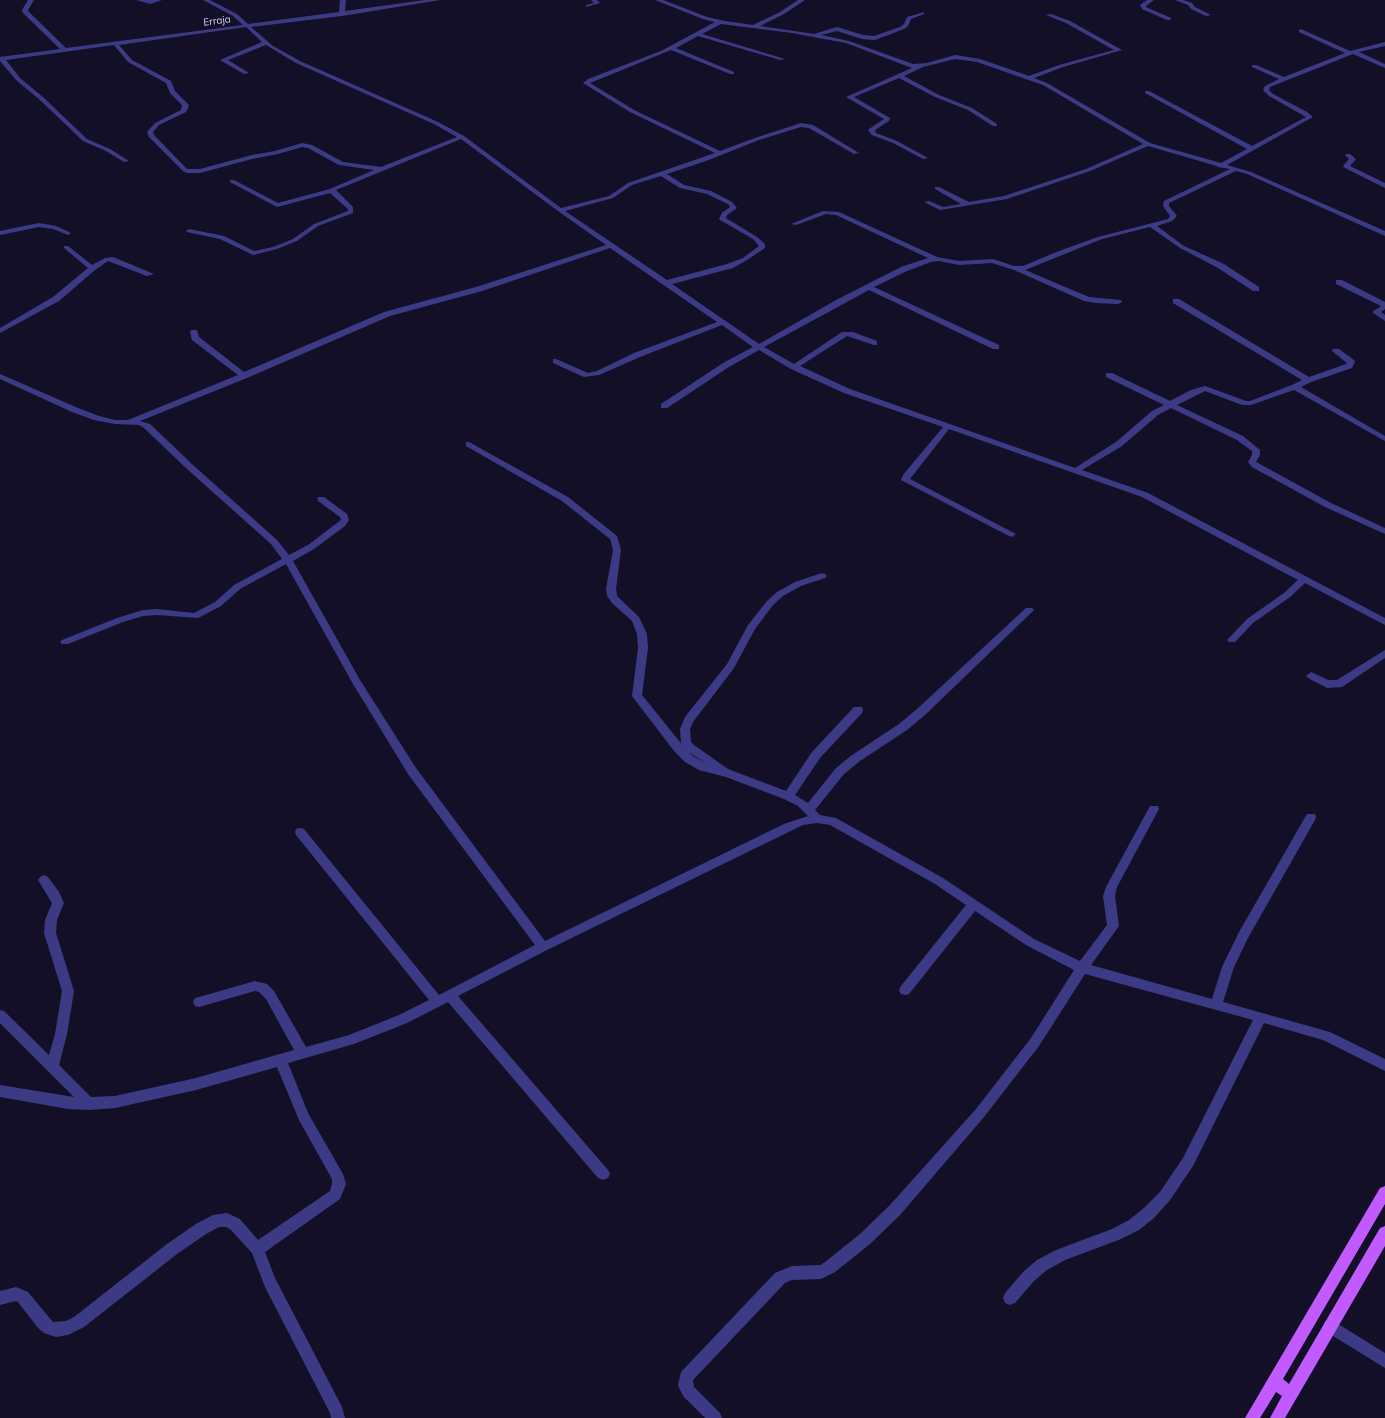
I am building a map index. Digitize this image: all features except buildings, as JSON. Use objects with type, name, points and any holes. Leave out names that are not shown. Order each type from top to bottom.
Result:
[{"type":"main road","points":[[1252,1418],[1381,1207],[1385,1192]]},
{"type":"main road","points":[[1277,1418],[1385,1233]]},
{"type":"main road","points":[[1274,1382],[1291,1394]]},
{"type":"street","points":[[31,0],[26,8],[26,13],[65,51]]},
{"type":"street","points":[[139,0],[150,2],[158,0]]},
{"type":"street","points":[[206,0],[235,15],[249,26],[266,43],[318,71],[462,137],[560,210],[759,347],[794,367],[847,391],[947,427],[1125,487],[1167,505],[1385,622]]},
{"type":"street","points":[[342,14],[343,0]]},
{"type":"street","name":"Erraja","points":[[1,59],[437,0]]},
{"type":"street","points":[[588,6],[597,3],[594,0]]},
{"type":"street","points":[[658,0],[720,22],[814,35],[847,42],[907,65],[921,66]]},
{"type":"street","points":[[753,27],[782,13],[802,0]]},
{"type":"street","points":[[1151,0],[1143,5],[1144,8],[1169,19]]},
{"type":"street","points":[[1184,1],[1208,15]]},
{"type":"street","points":[[814,35],[836,29],[865,38],[875,38],[902,28],[906,25],[909,18],[922,12]]},
{"type":"street","points":[[1029,78],[1061,66],[1118,50],[1068,22],[1049,15]]},
{"type":"street","points":[[719,153],[632,111],[586,83],[590,80],[672,48],[720,22]]},
{"type":"street","points":[[1301,31],[1385,66]]},
{"type":"street","points":[[697,34],[782,59]]},
{"type":"street","points":[[246,73],[223,60],[266,43]]},
{"type":"street","points":[[116,44],[130,61],[170,83],[172,92],[185,104],[186,106],[184,112],[157,124],[150,132],[151,136],[185,170],[192,172],[254,156],[276,153],[302,145],[310,146],[341,164],[379,169]]},
{"type":"street","points":[[1220,166],[1310,117],[1271,95],[1266,90],[1272,84],[1351,52],[1385,44]]},
{"type":"street","points":[[672,48],[732,73]]},
{"type":"street","points":[[925,158],[895,142],[874,134],[871,130],[887,120],[887,118],[849,98],[852,95],[921,66],[947,59],[964,57],[978,60],[1029,78],[1061,93],[1124,132],[1148,144],[1220,166],[1236,169],[1385,234]]},
{"type":"street","points":[[1,59],[18,79],[42,99],[85,140],[108,150],[126,161]]},
{"type":"street","points":[[1254,66],[1283,79]]},
{"type":"street","points":[[900,76],[937,96],[970,110],[995,125]]},
{"type":"street","points":[[1147,92],[1251,148]]},
{"type":"street","points":[[560,210],[611,196],[626,186],[801,125],[811,126],[856,153]]},
{"type":"street","points":[[232,181],[276,205],[332,190],[379,169],[462,137]]},
{"type":"street","points":[[927,202],[942,209],[1012,196],[1088,170],[1148,144]]},
{"type":"street","points":[[1348,155],[1352,159],[1346,166],[1347,167],[1385,186]]},
{"type":"street","points":[[1017,269],[1024,268],[1060,252],[1100,238],[1170,220],[1174,216],[1166,206],[1166,202],[1236,169]]},
{"type":"street","points":[[662,174],[682,187],[709,192],[730,203],[734,208],[724,214],[722,218],[755,238],[762,244],[763,247],[745,259],[730,266],[666,283]]},
{"type":"street","points":[[1373,181],[1385,176]]},
{"type":"street","points":[[937,188],[967,204]]},
{"type":"street","points":[[189,231],[222,237],[253,252],[268,251],[289,243],[316,225],[351,212],[352,208],[332,190]]},
{"type":"street","points":[[794,224],[825,212],[837,212],[934,259],[959,263],[993,261],[1017,269],[1087,299],[1118,302]]},
{"type":"street","points":[[1150,224],[1182,247],[1221,266],[1256,289]]},
{"type":"street","points":[[0,233],[40,225],[54,227],[68,233]]},
{"type":"street","points":[[128,423],[244,376],[387,314],[479,289],[611,245]]},
{"type":"street","points":[[66,247],[92,268]]},
{"type":"street","points":[[0,331],[56,299],[92,268],[107,259],[113,259],[150,274]]},
{"type":"street","points":[[664,406],[705,377],[869,287],[904,270],[934,259]]},
{"type":"street","points":[[1339,282],[1385,306],[1376,312],[1385,319]]},
{"type":"street","points":[[869,287],[996,347]]},
{"type":"street","points":[[1176,301],[1308,380]]},
{"type":"street","points":[[556,361],[582,373],[592,375],[637,355],[723,322]]},
{"type":"street","points":[[194,332],[195,338],[244,376]]},
{"type":"street","points":[[794,367],[845,334],[850,334],[874,343]]},
{"type":"street","points":[[1077,470],[1118,444],[1155,413],[1194,392],[1205,388],[1245,403],[1251,403],[1308,380],[1349,366],[1351,362],[1336,351]]},
{"type":"street","points":[[1108,375],[1215,425],[1248,443],[1256,450],[1256,455],[1252,462],[1261,468],[1328,505],[1385,531]]},
{"type":"street","points":[[0,376],[75,410],[97,418],[115,422],[140,423],[148,426],[190,467],[274,542],[288,560],[356,682],[412,771],[543,947]]},
{"type":"street","points":[[1295,386],[1385,439]]},
{"type":"street","points":[[947,427],[905,480],[1012,534]]},
{"type":"street","points":[[469,444],[565,499],[614,538],[617,550],[611,588],[612,596],[615,601],[636,619],[642,634],[643,648],[637,696],[641,704],[689,759],[711,770],[728,773],[788,796],[809,809],[817,819]]},
{"type":"street","points":[[66,642],[120,620],[143,613],[157,612],[195,616],[218,604],[237,587],[288,560],[325,538],[345,520],[344,516],[321,500]]},
{"type":"street","points":[[728,773],[690,748],[686,743],[685,729],[689,720],[731,666],[751,627],[770,603],[780,594],[798,584],[822,576]]},
{"type":"street","points":[[1232,640],[1250,621],[1287,595],[1304,579]]},
{"type":"street","points":[[809,809],[840,771],[856,758],[903,727],[921,712],[1029,610]]},
{"type":"street","points":[[1311,676],[1327,684],[1339,684],[1385,653]]},
{"type":"street","points":[[788,796],[816,755],[858,710]]},
{"type":"street","points":[[715,1418],[688,1392],[685,1385],[686,1377],[780,1278],[792,1273],[813,1273],[830,1267],[865,1239],[895,1210],[980,1113],[1035,1042],[1082,968],[1113,926],[1109,896],[1112,887],[1154,808]]},
{"type":"street","points":[[1216,1004],[1228,968],[1243,935],[1311,817]]},
{"type":"street","points":[[0,1091],[68,1103],[90,1104],[115,1102],[196,1084],[350,1040],[379,1029],[450,995],[543,947],[788,827],[802,821],[817,819],[832,821],[940,881],[1030,942],[1082,968],[1216,1004],[1326,1036],[1385,1064]]},
{"type":"street","points":[[300,832],[437,1001]]},
{"type":"street","points":[[44,880],[55,895],[58,903],[50,920],[50,933],[68,991],[61,1034],[52,1066]]},
{"type":"street","points":[[905,990],[974,904]]},
{"type":"street","points":[[199,1002],[255,986],[263,988],[270,995],[303,1054]]},
{"type":"street","points":[[450,995],[603,1174]]},
{"type":"street","points":[[0,1015],[90,1104]]},
{"type":"street","points":[[1010,1298],[1028,1276],[1042,1265],[1061,1255],[1116,1234],[1134,1225],[1166,1196],[1188,1162],[1261,1017]]},
{"type":"street","points":[[258,1249],[335,1195],[339,1184],[338,1178],[303,1116],[280,1060]]},
{"type":"street","points":[[0,1298],[16,1294],[23,1297],[43,1324],[49,1328],[62,1330],[80,1322],[172,1249],[201,1229],[218,1220],[227,1220],[235,1224],[258,1249],[270,1282],[337,1412],[338,1418]]},
{"type":"street","points":[[1330,1326],[1385,1361]]}]
